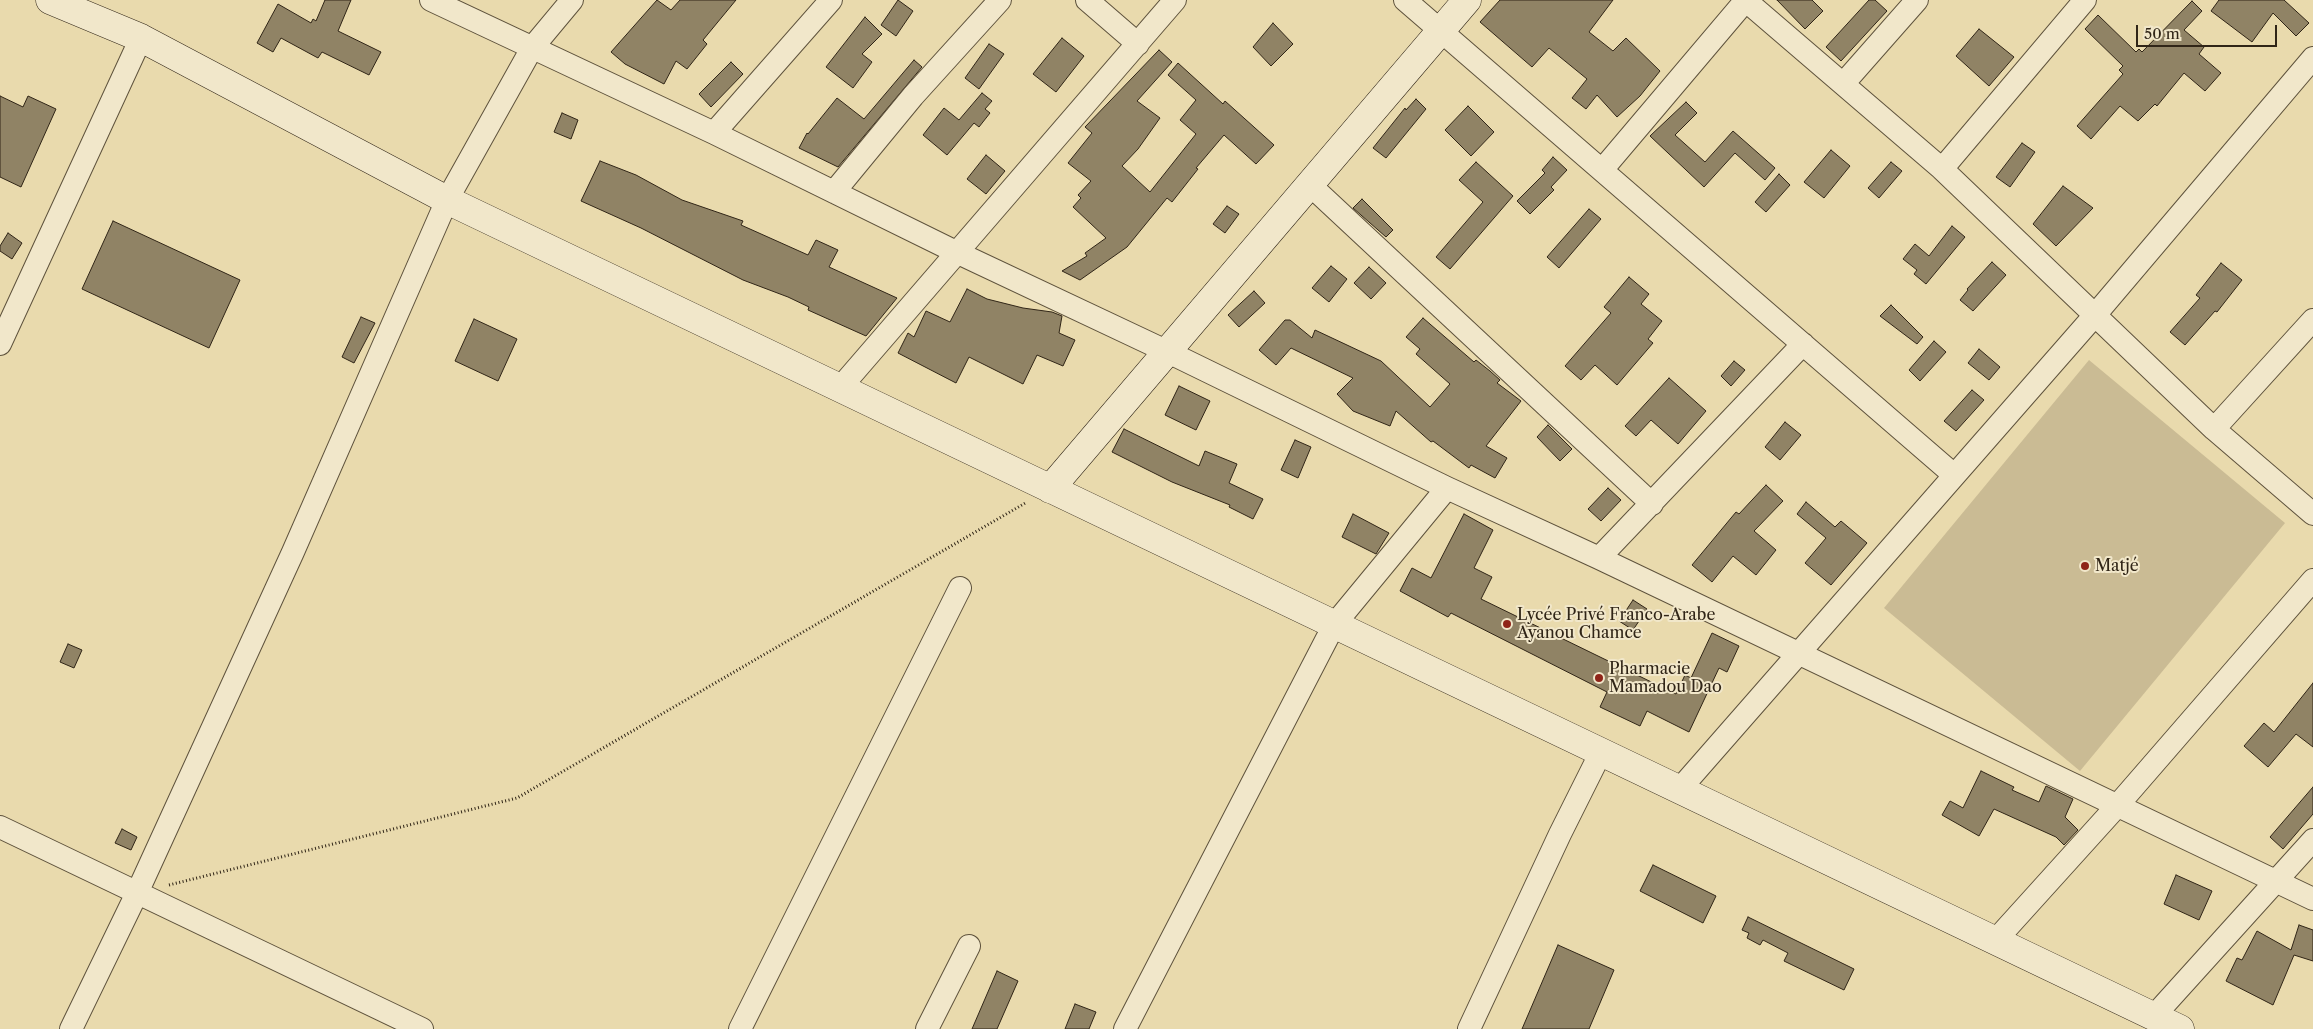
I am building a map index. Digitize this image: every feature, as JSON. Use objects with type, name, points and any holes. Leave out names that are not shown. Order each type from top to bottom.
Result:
[{"type":"street","points":[[50,0],[141,38],[447,200],[2180,1029]]},
{"type":"street","points":[[432,0],[714,133],[956,252],[1166,351],[1447,488],[1599,558],[2313,899]]},
{"type":"street","points":[[71,1029],[137,893],[293,552],[447,200],[532,48],[572,0]]},
{"type":"street","points":[[714,133],[831,0]]},
{"type":"street","points":[[834,192],[913,96],[1000,0]]},
{"type":"street","points":[[1086,0],[1138,44]]},
{"type":"street","points":[[840,388],[1175,0]]},
{"type":"street","points":[[1405,0],[1954,475]]},
{"type":"street","points":[[1050,489],[1467,0]]},
{"type":"street","points":[[1602,170],[1746,0],[1942,169],[2214,429],[2313,514]]},
{"type":"street","points":[[1843,84],[1916,0]]},
{"type":"street","points":[[1942,169],[2085,0]]},
{"type":"street","points":[[0,344],[141,38]]},
{"type":"street","points":[[1679,790],[2308,74]]},
{"type":"street","points":[[1309,184],[1652,504]]},
{"type":"street","points":[[2214,429],[2313,320]]},
{"type":"street","points":[[1599,558],[1802,344]]},
{"type":"street","points":[[1126,1029],[1334,625],[1447,488]]},
{"type":"street","points":[[1996,941],[2117,806],[2313,580]]},
{"type":"street","points":[[740,1029],[960,588]]},
{"type":"street","points":[[1469,1029],[1560,834],[1601,752]]},
{"type":"street","points":[[0,827],[422,1029]]},
{"type":"street","points":[[2154,1016],[2313,840]]},
{"type":"street","points":[[927,1029],[969,946]]},
{"type":"path","points":[[137,893],[517,798],[1050,489]]},
{"type":"shaded area","name":"Matjé","points":[[2089,360],[2285,523],[2080,771],[1884,608]]},
{"type":"building","points":[[325,0],[351,0],[338,31],[381,52],[369,75],[322,52],[318,58],[281,38],[273,52],[257,43],[278,4],[311,23],[313,19],[316,21]]},
{"type":"building","points":[[657,0],[671,10],[680,0],[736,0],[703,40],[707,44],[687,69],[676,61],[664,84],[625,64],[611,52]]},
{"type":"building","points":[[898,0],[913,11],[896,36],[881,25]]},
{"type":"building","points":[[1500,0],[1613,0],[1589,32],[1613,51],[1626,38],[1660,71],[1640,96],[1617,117],[1597,95],[1586,109],[1572,98],[1587,79],[1549,48],[1532,67],[1480,22]]},
{"type":"building","points":[[1777,0],[1812,0],[1823,11],[1805,29]]},
{"type":"building","points":[[1869,0],[1875,0],[1887,11],[1841,61],[1826,47]]},
{"type":"building","points":[[2219,0],[2284,0],[2309,23],[2296,36],[2273,13],[2252,42],[2211,11]]},
{"type":"building","points":[[2192,1],[2202,11],[2184,30],[2204,47],[2199,54],[2221,73],[2205,91],[2184,73],[2157,106],[2155,104],[2138,121],[2120,106],[2091,139],[2077,126],[2123,74],[2119,70],[2123,66],[2085,29],[2098,15],[2136,52],[2139,49],[2142,52]]},
{"type":"building","points":[[865,17],[882,34],[862,54],[872,62],[853,88],[826,67]]},
{"type":"building","points":[[1273,23],[1293,44],[1271,66],[1253,47]]},
{"type":"building","points":[[1979,29],[2014,57],[1989,86],[1956,56]]},
{"type":"building","points":[[1062,38],[1084,56],[1056,92],[1033,74]]},
{"type":"building","points":[[989,44],[1004,54],[979,89],[965,78]]},
{"type":"building","points":[[1159,50],[1172,62],[1137,101],[1160,118],[1138,149],[1122,166],[1150,192],[1196,134],[1180,120],[1196,100],[1168,75],[1178,63],[1223,104],[1225,101],[1274,145],[1256,164],[1224,135],[1196,168],[1198,169],[1172,202],[1167,198],[1127,247],[1080,280],[1062,271],[1087,256],[1085,253],[1106,238],[1073,207],[1081,198],[1078,195],[1091,181],[1068,163],[1092,133],[1085,127]]},
{"type":"building","points":[[914,60],[922,67],[838,167],[799,148],[807,133],[837,98],[864,119]]},
{"type":"building","points":[[731,62],[743,74],[711,107],[699,94]]},
{"type":"building","points":[[982,93],[992,101],[985,109],[990,113],[979,127],[974,123],[947,155],[923,135],[944,108],[959,120]]},
{"type":"building","points":[[0,96],[23,107],[28,96],[56,109],[21,187],[0,177]]},
{"type":"building","points":[[1416,99],[1426,109],[1386,158],[1373,148],[1405,108],[1406,110]]},
{"type":"building","points":[[1686,102],[1697,113],[1675,135],[1705,162],[1733,131],[1775,168],[1765,180],[1735,153],[1704,187],[1650,136]]},
{"type":"building","points":[[1468,106],[1494,132],[1471,156],[1445,130]]},
{"type":"building","points":[[562,113],[578,120],[571,139],[554,132]]},
{"type":"building","points":[[2022,143],[2035,152],[2010,187],[1996,177]]},
{"type":"building","points":[[1831,150],[1850,166],[1824,198],[1804,182]]},
{"type":"building","points":[[986,155],[1005,171],[986,194],[967,179]]},
{"type":"building","points":[[1553,157],[1567,170],[1551,187],[1554,190],[1530,214],[1517,201],[1545,173],[1542,170]]},
{"type":"building","points":[[600,161],[636,175],[682,200],[743,221],[741,225],[808,255],[816,240],[838,250],[829,267],[897,298],[866,336],[808,310],[809,307],[743,280],[641,228],[581,201]]},
{"type":"building","points":[[1476,162],[1513,196],[1450,269],[1436,257],[1483,202],[1459,180]]},
{"type":"building","points":[[1891,162],[1902,171],[1879,198],[1868,188]]},
{"type":"building","points":[[1779,174],[1790,185],[1766,212],[1755,202]]},
{"type":"building","points":[[2063,186],[2093,208],[2056,246],[2033,224]]},
{"type":"building","points":[[1362,199],[1393,230],[1386,237],[1353,208]]},
{"type":"building","points":[[1227,206],[1239,214],[1225,233],[1213,224]]},
{"type":"building","points":[[1589,209],[1601,219],[1559,268],[1547,257]]},
{"type":"building","points":[[113,221],[240,280],[209,348],[82,289]]},
{"type":"building","points":[[1952,226],[1965,237],[1926,284],[1914,274],[1917,270],[1903,259],[1915,244],[1929,256]]},
{"type":"building","points":[[8,233],[22,243],[12,259],[0,251],[0,246]]},
{"type":"building","points":[[1992,262],[2006,275],[1973,311],[1960,300],[1967,289]]},
{"type":"building","points":[[2221,263],[2242,280],[2217,312],[2215,311],[2185,345],[2170,332],[2200,298],[2196,295]]},
{"type":"building","points":[[1331,266],[1347,279],[1329,302],[1312,288]]},
{"type":"building","points":[[1369,267],[1386,283],[1371,299],[1354,283]]},
{"type":"building","points":[[1629,277],[1649,294],[1641,304],[1662,321],[1648,339],[1653,343],[1617,385],[1595,365],[1581,380],[1565,366],[1611,313],[1604,307]]},
{"type":"building","points":[[967,289],[987,299],[1023,308],[1052,312],[1062,316],[1059,333],[1075,340],[1063,366],[1037,355],[1023,384],[969,357],[956,383],[898,353],[908,333],[914,337],[926,311],[950,322]]},
{"type":"building","points":[[1254,291],[1265,303],[1239,327],[1228,315]]},
{"type":"building","points":[[1891,305],[1923,337],[1917,344],[1880,316]]},
{"type":"building","points":[[361,317],[375,323],[354,363],[342,357]]},
{"type":"building","points":[[1423,318],[1474,362],[1476,360],[1490,371],[1500,380],[1497,383],[1521,401],[1486,446],[1507,458],[1495,478],[1471,465],[1469,468],[1433,441],[1431,442],[1396,411],[1390,426],[1353,411],[1337,394],[1353,378],[1291,348],[1276,365],[1259,350],[1285,320],[1290,320],[1312,338],[1315,330],[1381,361],[1430,407],[1450,384],[1416,354],[1420,349],[1406,337]]},
{"type":"building","points":[[474,319],[517,339],[498,381],[455,361]]},
{"type":"building","points":[[1934,341],[1946,352],[1920,381],[1909,370]]},
{"type":"building","points":[[1979,349],[2000,367],[1989,380],[1968,363]]},
{"type":"building","points":[[1734,361],[1745,370],[1731,386],[1721,376]]},
{"type":"building","points":[[1669,378],[1706,411],[1678,444],[1651,420],[1636,436],[1625,426]]},
{"type":"building","points":[[1179,386],[1210,401],[1196,430],[1165,415]]},
{"type":"building","points":[[1972,390],[1984,400],[1956,431],[1944,421]]},
{"type":"building","points":[[1785,422],[1801,435],[1780,460],[1765,447]]},
{"type":"building","points":[[1548,425],[1572,449],[1560,461],[1537,437]]},
{"type":"building","points":[[1124,429],[1199,466],[1205,451],[1237,464],[1229,483],[1263,499],[1253,519],[1229,507],[1230,505],[1172,482],[1112,452]]},
{"type":"building","points":[[1295,440],[1311,447],[1298,478],[1281,470]]},
{"type":"building","points":[[1766,485],[1783,501],[1754,531],[1776,550],[1756,575],[1733,556],[1712,582],[1692,565],[1736,512],[1739,514]]},
{"type":"building","points":[[1608,488],[1621,500],[1601,521],[1588,509]]},
{"type":"building","points":[[1806,502],[1835,527],[1841,521],[1867,543],[1831,585],[1805,563],[1826,538],[1797,514]]},
{"type":"building","points":[[1353,514],[1389,533],[1376,554],[1342,537]]},
{"type":"building","points":[[1464,514],[1493,530],[1474,568],[1492,577],[1481,599],[1676,694],[1685,675],[1691,678],[1712,633],[1739,646],[1727,672],[1719,668],[1689,732],[1647,711],[1640,726],[1600,707],[1607,692],[1451,613],[1448,617],[1400,591],[1412,568],[1431,578]]},
{"type":"building","points":[[1633,600],[1647,609],[1633,630],[1619,621]]},
{"type":"building","points":[[68,644],[82,650],[74,668],[60,662]]},
{"type":"building","points":[[2313,683],[2313,747],[2296,734],[2268,767],[2244,746],[2264,723],[2274,732]]},
{"type":"building","points":[[1981,771],[2014,787],[2012,790],[2039,802],[2046,786],[2073,799],[2065,817],[2078,830],[2064,845],[2056,837],[1994,809],[1979,836],[1942,815],[1950,801],[1963,808]]},
{"type":"building","points":[[2313,787],[2313,814],[2283,849],[2270,837]]},
{"type":"building","points":[[122,829],[137,837],[131,850],[115,843]]},
{"type":"building","points":[[1653,865],[1716,896],[1703,923],[1640,891]]},
{"type":"building","points":[[2176,875],[2212,891],[2199,920],[2164,904]]},
{"type":"building","points":[[1748,917],[1854,969],[1844,990],[1784,961],[1788,953],[1763,940],[1760,945],[1747,938],[1749,933],[1742,930]]},
{"type":"building","points":[[2299,925],[2313,930],[2313,961],[2294,955],[2273,1005],[2226,981],[2237,958],[2242,960],[2257,931],[2291,950]]},
{"type":"building","points":[[1558,945],[1614,970],[1589,1029],[1522,1029]]},
{"type":"building","points":[[997,971],[1018,981],[997,1029],[972,1029]]},
{"type":"building","points":[[1075,1004],[1096,1012],[1089,1029],[1065,1029]]},
{"type":"place","name":"Matjé","points":[[2085,566]]},
{"type":"place","name":"Lycée Privé Franco-Arabe Ayanou Chamce","points":[[1507,624]]},
{"type":"place","name":"Pharmacie Mamadou Dao","points":[[1599,678]]}]
